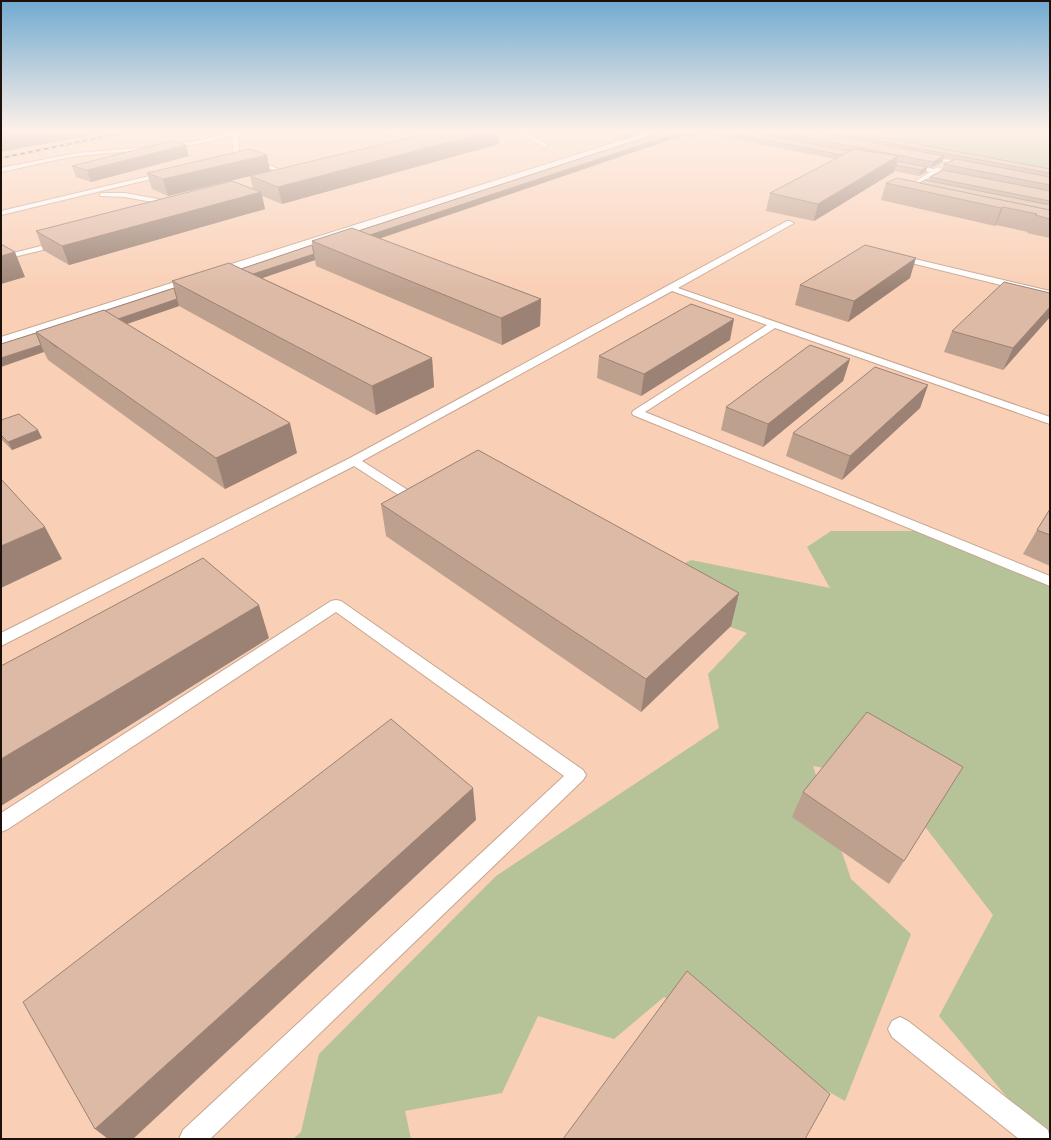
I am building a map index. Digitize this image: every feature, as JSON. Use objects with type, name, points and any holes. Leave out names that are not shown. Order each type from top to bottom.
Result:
[{"type":"street","points":[[1,342],[494,184]]},
{"type":"lane","points":[[1,213],[125,184]]},
{"type":"lane","points":[[913,184],[902,191],[902,193],[913,196]]},
{"type":"lane","points":[[928,184],[932,185]]},
{"type":"lane","points":[[64,199],[96,195],[125,195],[185,206]]},
{"type":"lane","points":[[1,640],[354,461],[790,222]]},
{"type":"lane","points":[[1,258],[70,240]]},
{"type":"lane","points":[[893,256],[1050,294]]},
{"type":"lane","points":[[671,288],[1050,421]]},
{"type":"lane","points":[[774,324],[637,413],[1050,581]]},
{"type":"lane","points":[[354,461],[430,510]]},
{"type":"lane","points":[[1,823],[336,605],[577,776],[192,1139]]},
{"type":"lane","points":[[900,1029],[1039,1139]]},
{"type":"shaded area","points":[[1,184],[1050,184],[1050,1139],[1,1139]]},
{"type":"green space","points":[[831,531],[924,531],[1050,585],[1050,1139],[1042,1139],[939,1016],[993,915],[916,815],[921,786],[813,766],[851,879],[911,934],[845,1101],[664,997],[614,1039],[538,1016],[502,1093],[405,1111],[411,1139],[293,1139],[301,1132],[319,1054],[496,876],[719,728],[708,674],[747,633],[666,604],[659,577],[691,560],[830,588],[807,547]]},
{"type":"building","points":[[219,184],[240,184],[261,192],[62,246],[36,231]]},
{"type":"building","points":[[271,184],[289,184],[278,187]]},
{"type":"building","points":[[502,184],[523,184],[370,235],[358,231]]},
{"type":"building","points":[[787,184],[851,184],[818,204],[770,193]]},
{"type":"building","points":[[892,184],[927,184],[1050,210],[1050,219],[1035,215],[1037,214],[1003,207],[1001,208]]},
{"type":"building","points":[[926,184],[946,184],[1050,205],[1050,210]]},
{"type":"building","points":[[966,184],[1015,184],[1050,191],[1050,201]]},
{"type":"building","points":[[352,228],[541,299],[501,318],[312,241]]},
{"type":"building","points":[[1,244],[15,252],[1,256]]},
{"type":"building","points":[[312,245],[314,254],[253,274],[241,269]]},
{"type":"building","points":[[865,245],[916,258],[854,301],[800,285]]},
{"type":"building","points":[[229,263],[432,358],[372,386],[172,281]]},
{"type":"building","points":[[1004,282],[1050,293],[1050,307],[1013,348],[952,331]]},
{"type":"building","points":[[174,288],[177,299],[118,319],[104,311]]},
{"type":"building","points":[[691,304],[734,319],[644,374],[599,356]]},
{"type":"building","points":[[104,310],[290,423],[216,458],[36,332]]},
{"type":"building","points":[[36,333],[41,345],[1,358],[1,344]]},
{"type":"building","points":[[810,345],[850,359],[768,424],[726,407]]},
{"type":"building","points":[[875,367],[928,385],[850,456],[793,433]]},
{"type":"building","points":[[19,414],[38,430],[8,442],[1,435],[1,420]]},
{"type":"building","points":[[478,450],[739,593],[646,679],[381,504]]},
{"type":"building","points":[[1,479],[45,527],[1,546]]},
{"type":"building","points":[[1050,509],[1050,535],[1037,530]]},
{"type":"building","points":[[203,558],[259,605],[1,759],[1,666]]},
{"type":"building","points":[[867,712],[963,767],[904,861],[803,792]]},
{"type":"building","points":[[391,719],[473,788],[95,1129],[23,1002]]},
{"type":"building","points":[[687,971],[830,1094],[805,1139],[563,1139]]}]
